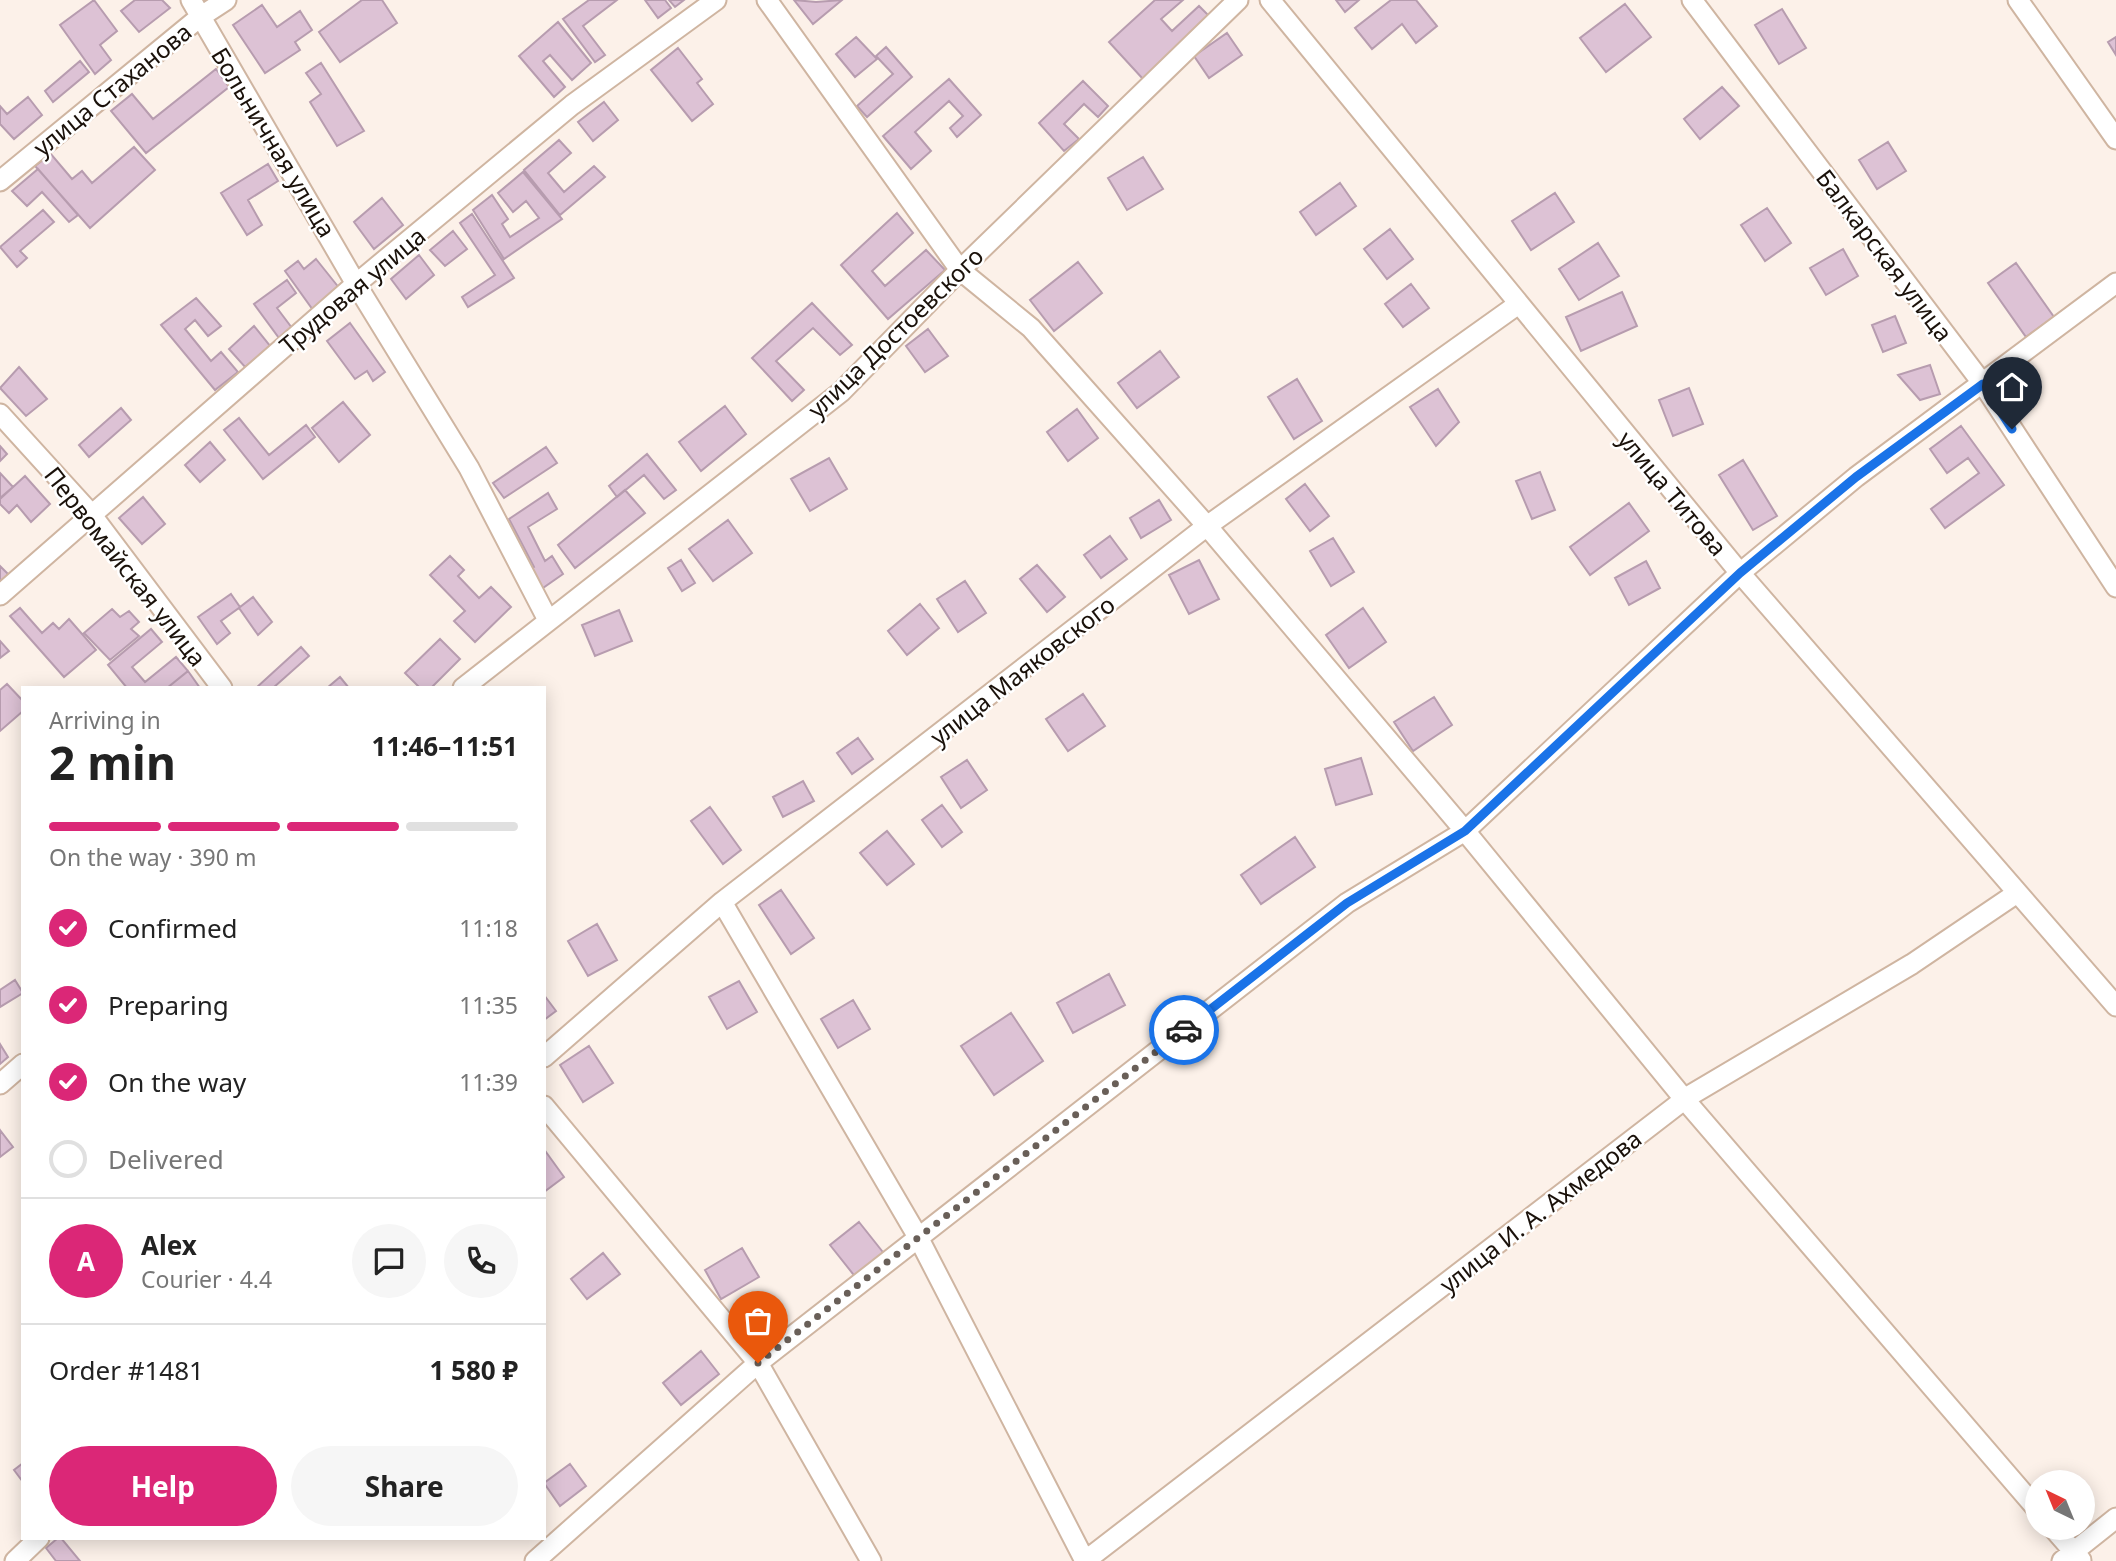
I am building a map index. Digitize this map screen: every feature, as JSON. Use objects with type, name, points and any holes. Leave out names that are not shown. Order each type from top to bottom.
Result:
[{"type":"street","name":"улица Стаханова","points":[[0,181],[195,9],[226,0]]},
{"type":"street","name":"Трудовая улица","points":[[0,595],[356,284],[572,105],[716,0]]},
{"type":"street","points":[[767,0],[960,270],[1031,328],[1207,526],[1465,831],[1685,1100],[2025,1495]]},
{"type":"street","name":"улица Достоевского","points":[[466,686],[841,392],[960,270],[1238,0]]},
{"type":"street","name":"улица Титова","points":[[1270,0],[1517,305],[1740,573],[2116,1006]]},
{"type":"street","name":"Балкарская улица","points":[[1692,0],[1983,384],[2116,587]]},
{"type":"street","points":[[2018,0],[2116,139]]},
{"type":"street","name":"Больничная улица","points":[[195,9],[356,284],[470,468],[548,620]]},
{"type":"street","points":[[535,1561],[758,1363],[918,1237],[1347,903],[1465,831],[1740,573],[1856,477],[2116,283]]},
{"type":"street","name":"улица Маяковского","points":[[546,1055],[722,902],[1207,526],[1517,305]]},
{"type":"street","name":"Первомайская улица","points":[[0,414],[91,514],[220,686]]},
{"type":"street","name":"улица И. А. Ахмедова","points":[[1085,1561],[1685,1100],[1912,964],[2017,892]]},
{"type":"street","points":[[722,902],[918,1237],[1085,1561]]},
{"type":"street","points":[[0,1084],[21,1066]]},
{"type":"street","points":[[546,1108],[758,1363],[871,1561]]},
{"type":"street","points":[[2061,1540],[2072,1558],[2116,1518]]},
{"type":"street","points":[[15,1561],[37,1540]]},
{"type":"building","points":[[94,0],[117,31],[100,45],[111,60],[95,74],[60,25]]},
{"type":"building","points":[[135,0],[162,0],[170,8],[139,32],[121,11]]},
{"type":"building","points":[[362,0],[382,0],[397,23],[340,62],[319,32]]},
{"type":"building","points":[[589,0],[617,0],[583,26],[605,55],[595,62],[563,19]]},
{"type":"building","points":[[645,0],[665,0],[671,8],[658,18]]},
{"type":"building","points":[[669,0],[684,0],[675,7]]},
{"type":"building","points":[[794,0],[816,2],[842,0],[813,24]]},
{"type":"building","points":[[1155,0],[1183,0],[1161,19],[1172,31],[1199,6],[1210,17],[1143,79],[1109,42]]},
{"type":"building","points":[[1336,0],[1359,0],[1345,12]]},
{"type":"building","points":[[1391,0],[1416,0],[1437,26],[1416,43],[1402,24],[1372,49],[1355,28]]},
{"type":"building","points":[[1625,4],[1651,37],[1606,72],[1580,38]]},
{"type":"building","points":[[262,5],[277,27],[300,11],[312,30],[295,42],[300,50],[265,73],[233,25]]},
{"type":"building","points":[[1782,9],[1806,48],[1779,64],[1755,25]]},
{"type":"building","points":[[558,22],[591,63],[572,80],[550,55],[543,61],[565,87],[554,97],[519,56]]},
{"type":"building","points":[[1227,33],[1242,55],[1209,78],[1194,56]]},
{"type":"building","points":[[856,37],[877,59],[855,77],[836,54]]},
{"type":"building","points":[[2116,37],[2116,55],[2108,42]]},
{"type":"building","points":[[886,47],[912,77],[867,117],[857,106],[893,74],[876,56]]},
{"type":"building","points":[[678,48],[702,79],[697,83],[713,104],[692,121],[651,70]]},
{"type":"building","points":[[80,61],[89,72],[53,102],[45,91]]},
{"type":"building","points":[[321,63],[364,131],[337,146],[310,102],[321,94],[306,73]]},
{"type":"building","points":[[216,69],[229,87],[146,153],[111,111],[132,94],[153,119]]},
{"type":"building","points":[[949,79],[981,115],[957,137],[950,128],[963,116],[949,101],[915,132],[931,151],[911,169],[883,136]]},
{"type":"building","points":[[1083,81],[1108,106],[1098,117],[1084,104],[1064,124],[1079,139],[1064,151],[1039,123]]},
{"type":"building","points":[[1722,87],[1739,106],[1700,139],[1684,119]]},
{"type":"building","points":[[28,97],[42,115],[14,139],[0,124],[0,106],[7,114]]},
{"type":"building","points":[[604,102],[618,120],[593,141],[578,122]]},
{"type":"building","points":[[559,140],[571,153],[548,173],[564,192],[594,166],[605,177],[560,215],[524,170]]},
{"type":"building","points":[[1888,142],[1906,171],[1877,189],[1859,160]]},
{"type":"building","points":[[134,147],[155,170],[90,228],[35,166],[51,154],[72,179],[82,171],[92,183]]},
{"type":"building","points":[[1143,157],[1163,189],[1127,210],[1108,178]]},
{"type":"building","points":[[268,164],[278,181],[248,200],[262,225],[247,235],[221,193]]},
{"type":"building","points":[[38,169],[78,215],[69,222],[42,192],[27,206],[12,191]]},
{"type":"building","points":[[523,172],[562,219],[504,259],[473,210],[492,195],[508,219],[502,224],[510,237],[539,218],[526,201],[513,212],[498,193]]},
{"type":"building","points":[[1340,183],[1356,206],[1316,235],[1300,212]]},
{"type":"building","points":[[1555,193],[1574,222],[1531,250],[1512,221]]},
{"type":"building","points":[[382,198],[403,225],[374,249],[354,222]]},
{"type":"building","points":[[1767,208],[1791,243],[1765,261],[1741,225]]},
{"type":"building","points":[[43,210],[54,222],[20,251],[27,258],[17,267],[0,247]]},
{"type":"building","points":[[897,213],[913,233],[872,271],[885,286],[926,250],[945,270],[888,319],[841,265]]},
{"type":"building","points":[[472,214],[514,278],[468,307],[462,297],[495,275],[460,223]]},
{"type":"building","points":[[1390,229],[1413,259],[1387,279],[1364,249]]},
{"type":"building","points":[[453,231],[467,249],[445,266],[430,250]]},
{"type":"building","points":[[1598,243],[1619,276],[1579,300],[1559,269]]},
{"type":"building","points":[[1843,249],[1858,276],[1826,295],[1810,268]]},
{"type":"building","points":[[419,255],[434,275],[406,299],[391,279]]},
{"type":"building","points":[[316,259],[340,289],[313,310],[285,271],[298,261],[304,269]]},
{"type":"building","points":[[1078,262],[1102,293],[1054,331],[1030,300]]},
{"type":"building","points":[[2016,263],[2054,317],[2026,337],[1988,283]]},
{"type":"building","points":[[287,280],[296,293],[277,308],[292,328],[279,338],[254,304]]},
{"type":"building","points":[[1411,284],[1429,308],[1403,327],[1385,304]]},
{"type":"building","points":[[1622,292],[1637,326],[1581,351],[1566,317]]},
{"type":"building","points":[[196,298],[221,326],[208,336],[195,320],[185,329],[211,361],[221,352],[238,372],[215,390],[161,325]]},
{"type":"building","points":[[812,303],[852,345],[840,355],[813,328],[776,361],[804,390],[792,401],[752,358]]},
{"type":"building","points":[[1895,316],[1906,343],[1883,352],[1872,325]]},
{"type":"building","points":[[350,323],[385,372],[373,381],[367,371],[355,379],[327,341]]},
{"type":"building","points":[[254,326],[271,347],[245,367],[229,349]]},
{"type":"building","points":[[928,329],[948,356],[925,372],[906,346]]},
{"type":"building","points":[[1160,351],[1179,377],[1137,408],[1118,383]]},
{"type":"building","points":[[1930,365],[1940,394],[1920,400],[1898,375]]},
{"type":"building","points":[[19,367],[47,399],[26,416],[0,388]]},
{"type":"building","points":[[1297,379],[1322,421],[1294,439],[1268,397]]},
{"type":"building","points":[[1689,388],[1703,424],[1673,436],[1659,400]]},
{"type":"building","points":[[1438,389],[1459,422],[1436,446],[1410,407]]},
{"type":"building","points":[[343,402],[370,435],[339,462],[312,428]]},
{"type":"building","points":[[725,406],[746,434],[701,471],[679,442]]},
{"type":"building","points":[[121,408],[131,420],[89,457],[79,445]]},
{"type":"building","points":[[1077,409],[1098,438],[1068,461],[1047,432]]},
{"type":"building","points":[[239,418],[269,455],[306,425],[315,437],[263,479],[224,430]]},
{"type":"building","points":[[1961,426],[2004,485],[1945,528],[1931,509],[1979,473],[1968,458],[1947,473],[1930,449]]},
{"type":"building","points":[[210,442],[225,460],[200,482],[185,465]]},
{"type":"building","points":[[0,446],[7,454],[0,461]]},
{"type":"building","points":[[546,447],[557,463],[504,498],[493,483]]},
{"type":"building","points":[[647,454],[676,490],[664,499],[644,475],[617,497],[609,486]]},
{"type":"building","points":[[829,458],[847,489],[810,511],[791,479]]},
{"type":"building","points":[[1743,460],[1777,516],[1753,530],[1719,475]]},
{"type":"building","points":[[1540,472],[1555,510],[1532,519],[1516,481]]},
{"type":"building","points":[[0,473],[13,487],[0,498]]},
{"type":"building","points":[[25,476],[50,504],[31,522],[17,505],[9,513],[0,504],[0,499]]},
{"type":"building","points":[[1305,484],[1329,516],[1310,531],[1286,499]]},
{"type":"building","points":[[625,490],[645,513],[575,568],[558,545]]},
{"type":"building","points":[[548,493],[557,509],[528,527],[545,561],[552,556],[563,574],[540,590],[528,571],[534,567],[509,519]]},
{"type":"building","points":[[143,497],[165,524],[142,544],[119,518]]},
{"type":"building","points":[[1159,500],[1171,520],[1141,538],[1130,518]]},
{"type":"building","points":[[1629,503],[1649,531],[1590,575],[1570,547]]},
{"type":"building","points":[[728,520],[752,553],[713,581],[689,549]]},
{"type":"building","points":[[1110,536],[1127,559],[1101,578],[1084,555]]},
{"type":"building","points":[[1333,538],[1354,572],[1331,586],[1310,551]]},
{"type":"building","points":[[450,556],[464,570],[458,576],[479,598],[491,587],[511,607],[475,642],[454,621],[465,611],[430,575]]},
{"type":"building","points":[[681,560],[695,583],[682,591],[668,568]]},
{"type":"building","points":[[1199,560],[1219,599],[1189,614],[1169,575]]},
{"type":"building","points":[[1646,561],[1660,588],[1629,605],[1615,578]]},
{"type":"building","points":[[1037,565],[1065,597],[1047,612],[1020,579]]},
{"type":"building","points":[[0,566],[10,576],[0,585]]},
{"type":"building","points":[[965,581],[986,613],[958,632],[937,599]]},
{"type":"building","points":[[231,594],[240,607],[253,597],[272,622],[258,635],[239,608],[221,621],[230,633],[217,644],[198,617]]},
{"type":"building","points":[[920,604],[939,628],[907,655],[888,631]]},
{"type":"building","points":[[20,608],[42,633],[53,623],[59,629],[69,619],[96,650],[64,677],[10,616]]},
{"type":"building","points":[[1363,608],[1386,642],[1349,668],[1326,635]]},
{"type":"building","points":[[112,609],[120,617],[129,611],[139,622],[131,629],[139,636],[110,660],[84,633]]},
{"type":"building","points":[[619,610],[632,641],[595,656],[582,625]]},
{"type":"building","points":[[151,629],[162,642],[132,667],[145,682],[176,657],[188,671],[169,686],[125,686],[108,665]]},
{"type":"building","points":[[440,639],[460,659],[433,686],[418,686],[405,673]]},
{"type":"building","points":[[0,641],[9,651],[0,658]]},
{"type":"building","points":[[301,647],[309,656],[275,686],[258,686]]},
{"type":"building","points":[[188,671],[199,686],[169,686]]},
{"type":"building","points":[[340,677],[347,686],[329,686]]},
{"type":"building","points":[[7,684],[21,699],[21,713],[0,731],[0,690]]},
{"type":"building","points":[[1083,694],[1105,726],[1068,751],[1046,719]]},
{"type":"building","points":[[1434,697],[1452,725],[1413,751],[1394,722]]},
{"type":"building","points":[[858,738],[873,759],[852,774],[837,753]]},
{"type":"building","points":[[1361,758],[1372,794],[1336,805],[1325,769]]},
{"type":"building","points":[[967,760],[987,790],[961,808],[941,777]]},
{"type":"building","points":[[803,781],[814,801],[783,817],[773,797]]},
{"type":"building","points":[[942,805],[962,832],[942,847],[922,820]]},
{"type":"building","points":[[710,807],[741,850],[723,864],[691,821]]},
{"type":"building","points":[[887,831],[914,864],[887,885],[860,853]]},
{"type":"building","points":[[1295,837],[1315,867],[1261,904],[1241,875]]},
{"type":"building","points":[[781,890],[814,938],[791,954],[759,905]]},
{"type":"building","points":[[597,924],[617,960],[588,976],[568,941]]},
{"type":"building","points":[[1109,974],[1125,1005],[1073,1033],[1057,1003]]},
{"type":"building","points":[[15,980],[21,994],[0,1007],[0,990]]},
{"type":"building","points":[[739,981],[757,1012],[727,1029],[709,997]]},
{"type":"building","points":[[546,998],[556,1011],[546,1018]]},
{"type":"building","points":[[853,1000],[870,1029],[838,1048],[821,1019]]},
{"type":"building","points":[[1011,1013],[1043,1061],[994,1095],[961,1046]]},
{"type":"building","points":[[0,1044],[8,1057],[0,1064]]},
{"type":"building","points":[[589,1046],[613,1083],[583,1102],[560,1065]]},
{"type":"building","points":[[0,1130],[13,1147],[0,1157]]},
{"type":"building","points":[[546,1152],[564,1177],[546,1190]]},
{"type":"building","points":[[859,1222],[886,1256],[857,1279],[830,1245]]},
{"type":"building","points":[[742,1248],[759,1277],[721,1299],[705,1270]]},
{"type":"building","points":[[603,1253],[620,1274],[587,1299],[571,1279]]},
{"type":"building","points":[[701,1351],[719,1374],[681,1405],[663,1383]]},
{"type":"building","points":[[570,1464],[586,1486],[560,1506],[546,1486],[546,1482]]},
{"type":"building","points":[[21,1465],[21,1479],[14,1470]]},
{"type":"building","points":[[56,1540],[63,1540],[80,1561],[56,1561],[46,1548]]},
{"type":"way so far","points":[[758,1363],[1184,1030]]},
{"type":"route","points":[[1184,1030],[1347,903],[1465,831],[1740,573],[1856,477],[1983,384],[2012,429]]}]
